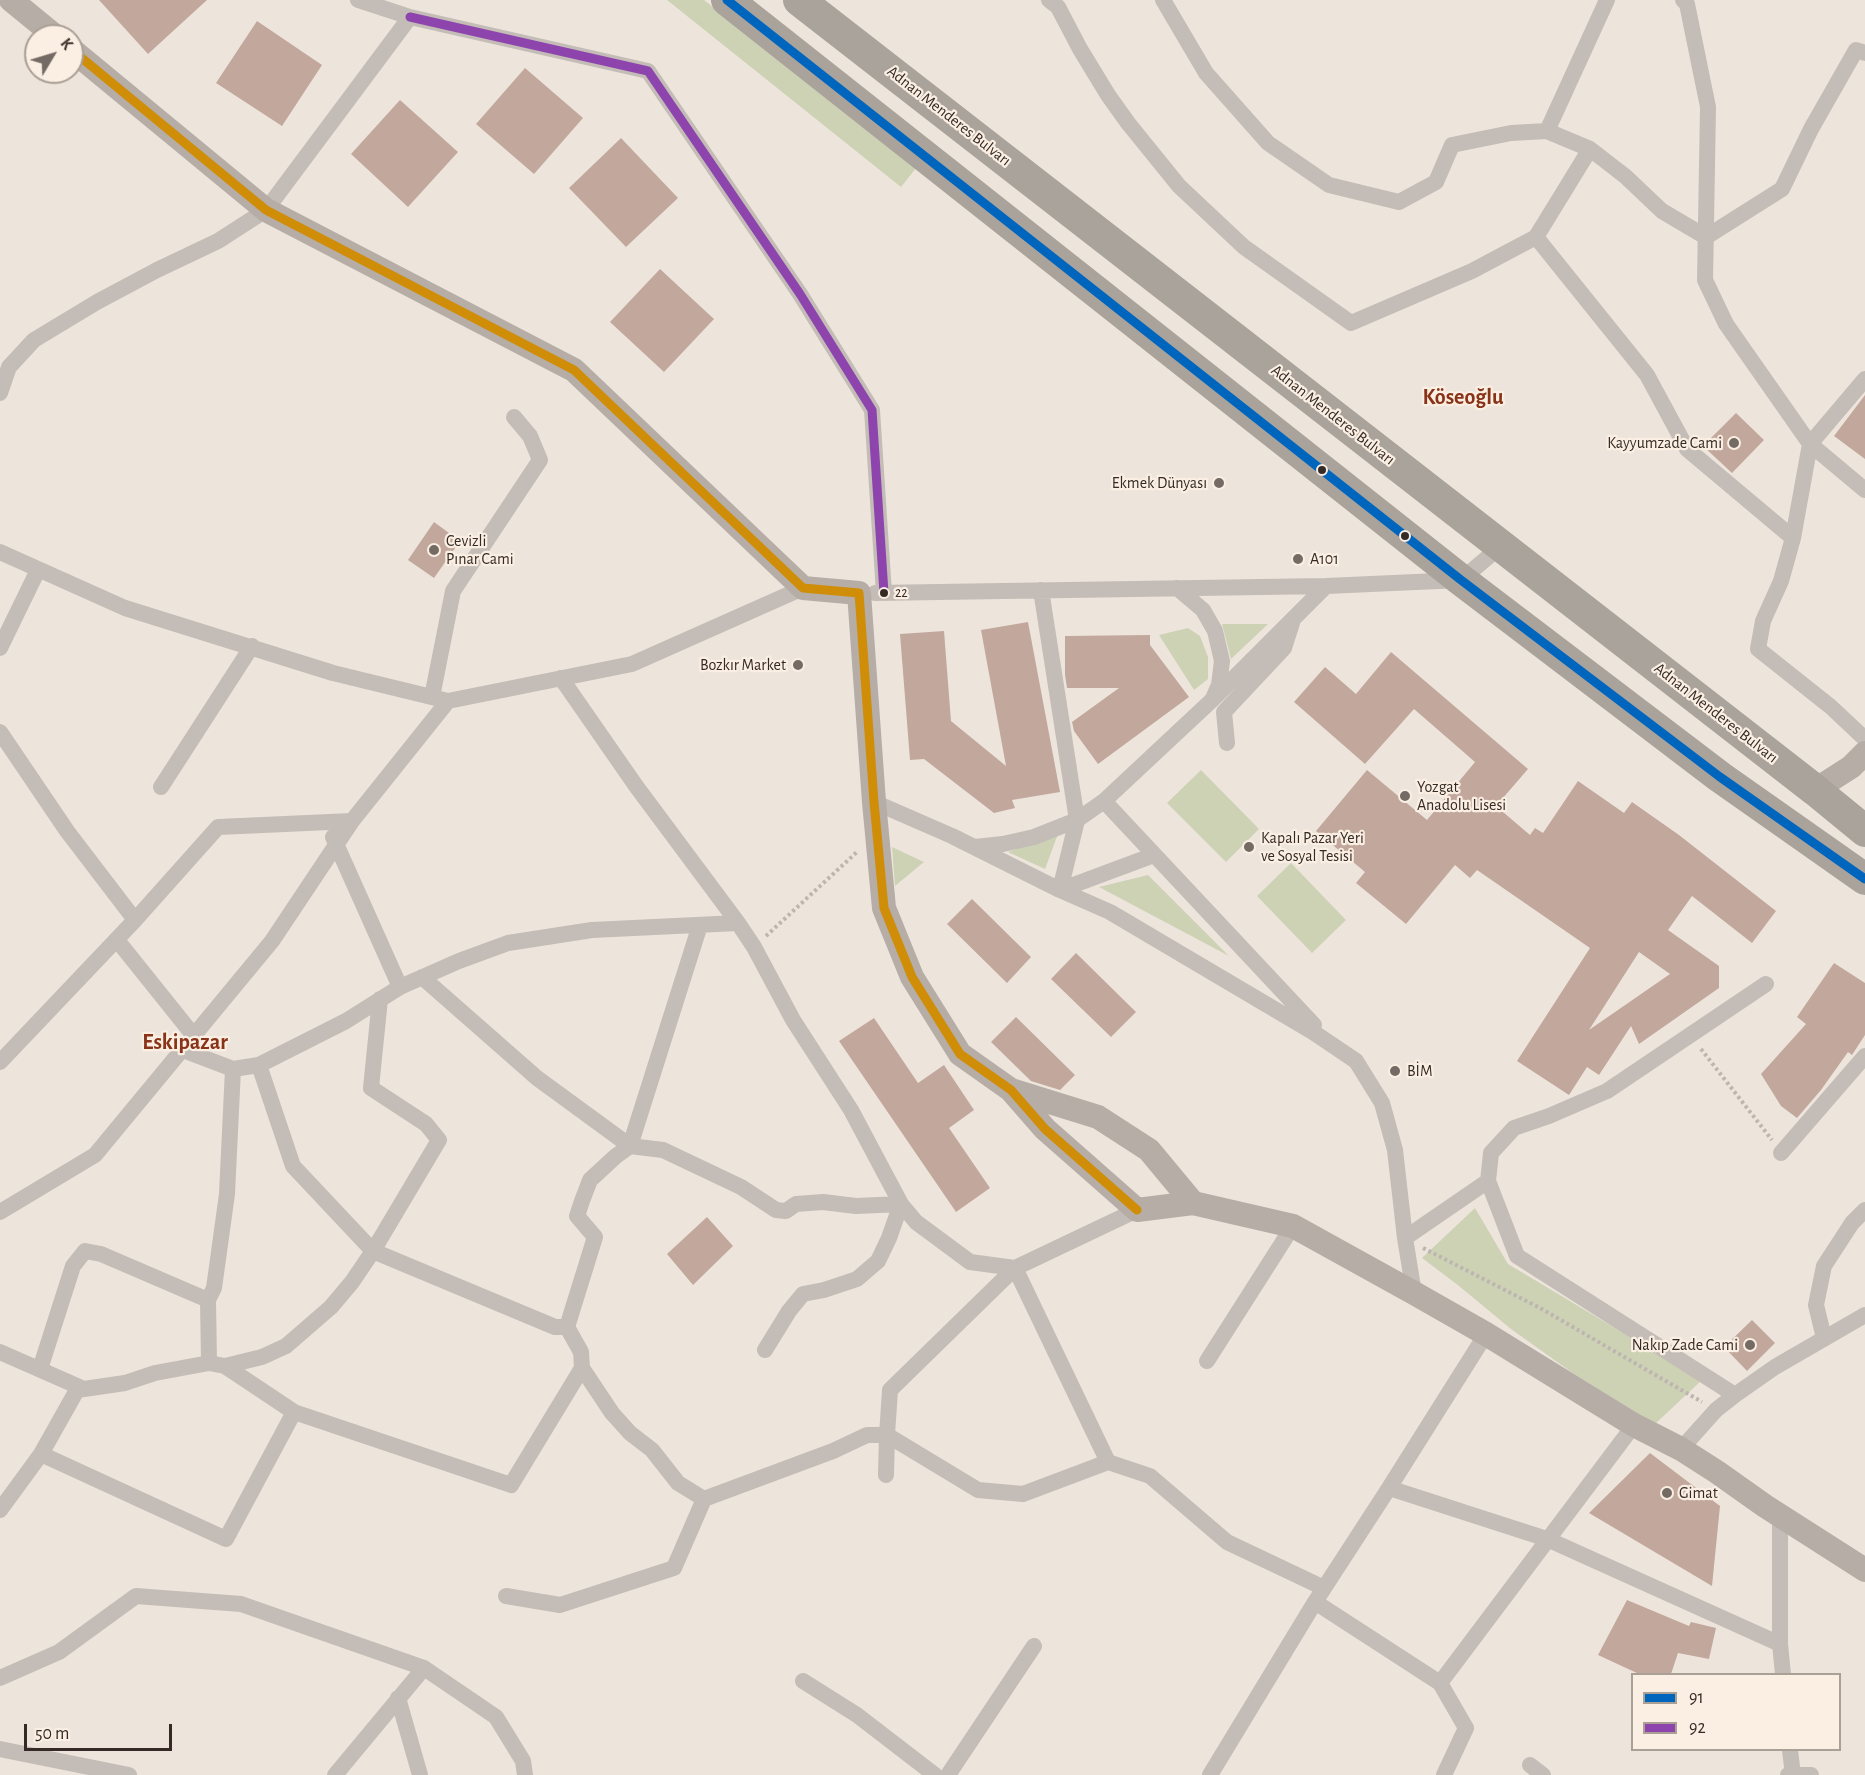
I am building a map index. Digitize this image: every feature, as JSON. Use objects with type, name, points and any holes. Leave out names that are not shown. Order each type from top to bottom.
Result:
[{"type":"highway","points":[[727,0],[1461,580],[1720,777],[1865,879]]},
{"type":"highway","name":"Adnan Menderes Bulvarı","points":[[799,0],[1815,790],[1864,822]]},
{"type":"street","points":[[11,0],[40,24]]},
{"type":"street","points":[[358,0],[410,17],[648,71],[800,294],[872,410],[884,593]]},
{"type":"street","points":[[1049,0],[1058,7],[1114,105],[1179,186],[1244,247],[1351,323],[1472,271],[1536,237],[1590,149]]},
{"type":"street","points":[[1163,0],[1206,73],[1268,144],[1329,185],[1399,202],[1436,182],[1452,145],[1511,133],[1547,131],[1590,149],[1625,176],[1662,211],[1707,237]]},
{"type":"street","points":[[1547,131],[1607,0]]},
{"type":"street","points":[[1683,0],[1687,4],[1708,107],[1705,280],[1726,324],[1810,444],[1865,490]]},
{"type":"street","points":[[0,393],[5,365],[34,340],[97,302],[218,241],[266,210],[410,17]]},
{"type":"street","points":[[1707,237],[1782,189],[1810,129],[1856,50],[1865,53]]},
{"type":"street","points":[[84,60],[266,210],[574,370],[803,588]]},
{"type":"street","points":[[1536,237],[1647,375],[1687,449],[1793,538]]},
{"type":"street","points":[[1865,379],[1810,444],[1793,538],[1781,581],[1763,621],[1758,649],[1831,707],[1865,739]]},
{"type":"street","points":[[0,1212],[95,1155],[272,941],[352,821],[440,699],[453,591],[540,460],[530,436],[514,417]]},
{"type":"street","points":[[0,552],[125,608],[333,673],[440,699],[632,664],[803,588],[884,593],[1326,586],[1461,580],[1501,546]]},
{"type":"street","points":[[0,648],[39,570]]},
{"type":"street","points":[[975,847],[1034,837],[1077,820],[1104,801],[1211,701],[1326,586]]},
{"type":"street","points":[[1178,588],[1203,610],[1215,631],[1222,661],[1220,685],[1211,701]]},
{"type":"street","points":[[1041,590],[1077,820],[1060,890]]},
{"type":"street","points":[[859,593],[884,908],[912,977],[960,1054],[1011,1090],[1045,1129],[1137,1210]]},
{"type":"street","points":[[1227,743],[1224,712],[1284,648],[1293,620]]},
{"type":"street","points":[[161,787],[252,646]]},
{"type":"street","points":[[561,678],[636,786],[738,922],[793,1020],[851,1110],[901,1204],[916,1222],[970,1263],[1015,1268]]},
{"type":"street","points":[[0,732],[67,831],[135,920]]},
{"type":"street","points":[[1815,790],[1851,767],[1865,753]]},
{"type":"street","points":[[1720,777],[1865,885]]},
{"type":"street","points":[[1104,801],[1330,1044]]},
{"type":"street","points":[[874,802],[952,836],[1060,890],[1110,912],[1356,1061],[1383,1103],[1395,1150],[1414,1293]]},
{"type":"street","points":[[0,1062],[117,940],[218,827],[352,821]]},
{"type":"street","points":[[327,822],[400,987]]},
{"type":"street","points":[[1060,890],[1154,855]]},
{"type":"street","points":[[183,1050],[233,1069],[259,1065],[346,1021],[400,987],[508,943],[592,930],[738,922]]},
{"type":"street","points":[[700,925],[630,1146],[590,1180],[577,1216],[595,1237],[567,1327],[581,1352],[582,1368],[612,1413],[630,1433],[652,1450],[678,1483],[704,1499]]},
{"type":"street","points":[[117,940],[194,1036]]},
{"type":"street","points":[[422,977],[537,1078],[630,1146],[663,1150],[741,1187],[776,1210],[786,1210],[796,1204],[824,1202],[856,1206],[901,1204]]},
{"type":"street","points":[[1735,1395],[1517,1256],[1488,1181],[1491,1153],[1514,1128],[1607,1091],[1766,984]]},
{"type":"street","points":[[0,1510],[41,1454],[77,1390],[125,1383],[155,1373],[262,1357],[286,1346],[331,1307],[352,1282],[439,1140],[426,1124],[371,1088],[380,999]]},
{"type":"street","points":[[1782,1153],[1865,1056]]},
{"type":"street","points":[[259,1065],[293,1167],[373,1251],[555,1327],[567,1327]]},
{"type":"street","points":[[217,1364],[208,1300],[214,1288],[226,1194],[233,1069]]},
{"type":"street","points":[[1011,1090],[1098,1117],[1149,1150],[1193,1203]]},
{"type":"street","points":[[1405,1238],[1488,1181]]},
{"type":"street","points":[[886,1475],[890,1390],[1015,1268],[1137,1210],[1193,1203],[1293,1226],[1486,1334],[1634,1425],[1681,1449],[1865,1570]]},
{"type":"street","points":[[765,1350],[789,1311],[803,1294],[857,1280],[878,1261],[901,1204]]},
{"type":"street","points":[[1824,1338],[1816,1305],[1824,1266],[1852,1223],[1865,1210]]},
{"type":"street","points":[[1207,1361],[1293,1226]]},
{"type":"street","points":[[40,1369],[73,1266],[86,1251],[101,1254],[208,1300]]},
{"type":"street","points":[[1015,1268],[1108,1462]]},
{"type":"street","points":[[1681,1449],[1716,1410],[1735,1395],[1775,1367],[1865,1315]]},
{"type":"street","points":[[1210,1775],[1320,1595],[1486,1334]]},
{"type":"street","points":[[0,1352],[84,1389]]},
{"type":"street","points":[[217,1364],[294,1412],[511,1485],[582,1368]]},
{"type":"street","points":[[41,1454],[226,1539],[294,1412]]},
{"type":"street","points":[[1440,1683],[1634,1425]]},
{"type":"street","points":[[506,1596],[560,1605],[674,1568],[704,1499],[833,1451],[867,1435],[887,1435],[978,1490],[1023,1494],[1108,1462],[1150,1476],[1227,1542],[1320,1595],[1440,1683],[1466,1728],[1444,1775]]},
{"type":"street","points":[[1389,1488],[1547,1539],[1780,1644]]},
{"type":"street","points":[[1780,1516],[1780,1644],[1783,1673]]},
{"type":"street","points":[[0,1678],[59,1652],[136,1596],[241,1604],[424,1668],[496,1717],[522,1761],[525,1775]]},
{"type":"street","points":[[948,1775],[1034,1646]]},
{"type":"street","points":[[335,1775],[424,1668]]},
{"type":"street","points":[[803,1681],[857,1715],[935,1775]]},
{"type":"street","points":[[398,1698],[420,1775]]},
{"type":"street","points":[[0,1749],[129,1775]]},
{"type":"street","points":[[1790,1751],[1791,1775],[1811,1775]]},
{"type":"path","points":[[754,947],[878,832]]},
{"type":"path","points":[[1690,1035],[1782,1153]]},
{"type":"path","points":[[1405,1238],[1540,1308],[1716,1410]]},
{"type":"green space","points":[[667,0],[704,0],[916,168],[901,187]]},
{"type":"green space","points":[[1222,624],[1268,624],[1231,659]]},
{"type":"green space","points":[[1188,628],[1200,636],[1208,657],[1208,679],[1194,690],[1159,635]]},
{"type":"green space","points":[[1201,770],[1259,829],[1226,862],[1167,803]]},
{"type":"green space","points":[[1058,834],[1045,869],[1008,852]]},
{"type":"green space","points":[[892,847],[924,862],[895,886]]},
{"type":"green space","points":[[1291,863],[1346,920],[1312,953],[1257,896]]},
{"type":"green space","points":[[1148,875],[1229,956],[1099,887]]},
{"type":"green space","points":[[1475,1208],[1508,1264],[1702,1380],[1655,1424],[1574,1374],[1511,1329],[1422,1258]]},
{"type":"building","points":[[99,0],[207,0],[148,54]]},
{"type":"building","points":[[257,21],[322,65],[282,126],[216,83]]},
{"type":"building","points":[[525,68],[583,118],[534,174],[476,124]]},
{"type":"building","points":[[400,100],[458,152],[408,207],[351,154]]},
{"type":"building","points":[[621,138],[678,198],[626,247],[569,188]]},
{"type":"building","points":[[660,269],[714,319],[664,372],[610,322]]},
{"type":"building","points":[[1865,395],[1865,459],[1834,436]]},
{"type":"building","name":"Kayyumzade Cami","points":[[1736,413],[1764,440],[1732,473],[1703,446]]},
{"type":"building","name":"Cevizli Pınar Cami","points":[[434,522],[460,541],[434,578],[408,560]]},
{"type":"building","points":[[1028,622],[1060,792],[1012,800],[1015,808],[994,813],[924,759],[910,760],[900,634],[944,631],[951,721],[1006,766],[981,630]]},
{"type":"building","points":[[1150,635],[1150,645],[1189,697],[1098,764],[1074,731],[1072,722],[1119,688],[1067,688],[1065,636]]},
{"type":"building","points":[[1391,652],[1528,769],[1496,806],[1530,835],[1535,828],[1543,833],[1578,781],[1624,813],[1632,802],[1679,835],[1776,911],[1752,943],[1692,896],[1668,930],[1719,966],[1719,988],[1639,1044],[1631,1026],[1599,1075],[1587,1067],[1569,1095],[1517,1061],[1590,948],[1477,870],[1470,878],[1455,865],[1406,924],[1356,883],[1365,872],[1316,831],[1367,770],[1427,820],[1475,762],[1414,709],[1365,764],[1294,702],[1325,667],[1356,694]],"holes":[[[1639,952],[1670,974],[1589,1030]]]},
{"type":"building","points":[[972,899],[1031,957],[1007,983],[947,924]]},
{"type":"building","points":[[1076,953],[1136,1012],[1111,1037],[1051,979]]},
{"type":"building","points":[[1834,963],[1865,983],[1865,1035],[1852,1055],[1848,1052],[1821,1090],[1797,1118],[1781,1106],[1761,1074],[1806,1024],[1797,1017]]},
{"type":"building","points":[[1016,1017],[1075,1075],[1060,1090],[1031,1081],[991,1042]]},
{"type":"building","points":[[874,1018],[918,1083],[944,1065],[974,1110],[949,1128],[990,1188],[956,1212],[839,1041]]},
{"type":"building","points":[[707,1217],[733,1246],[693,1285],[667,1254]]},
{"type":"building","name":"Nakıp Zade Cami","points":[[1752,1320],[1775,1343],[1747,1371],[1724,1347]]},
{"type":"building","points":[[1650,1453],[1720,1506],[1712,1586],[1589,1513]]},
{"type":"building","points":[[1627,1600],[1689,1626],[1691,1622],[1716,1628],[1709,1659],[1678,1653],[1671,1673],[1637,1673],[1598,1655]]},
{"type":"transit line","name":"91","points":[[727,0],[1461,580],[1720,777],[1865,879]]},
{"type":"transit line","name":"92","points":[[410,17],[648,71],[800,294],[872,410],[884,593]]},
{"type":"transit line","points":[[84,60],[266,210],[574,370],[803,588],[859,593],[884,908],[912,977],[960,1054],[1011,1090],[1045,1129],[1137,1210]]},
{"type":"place","name":"Kayyumzade Cami","points":[[1734,443]]},
{"type":"place","name":"Ekmek Dünyası","points":[[1219,483]]},
{"type":"place","name":"Cevizli Pınar Cami","points":[[434,550]]},
{"type":"place","name":"A101","points":[[1298,559]]},
{"type":"place","name":"22","points":[[884,593]]},
{"type":"place","name":"Bozkır Market","points":[[798,665]]},
{"type":"place","name":"Yozgat Anadolu Lisesi","points":[[1405,796]]},
{"type":"place","name":"Kapalı Pazar Yeri ve Sosyal Tesisi","points":[[1249,847]]},
{"type":"place","name":"BİM","points":[[1395,1071]]},
{"type":"place","name":"Nakıp Zade Cami","points":[[1750,1345]]},
{"type":"place","name":"Gimat","points":[[1667,1493]]},
{"type":"district","name":"Köseoğlu","points":[[1463,397]]},
{"type":"district","name":"Eskipazar","points":[[185,1042]]}]
